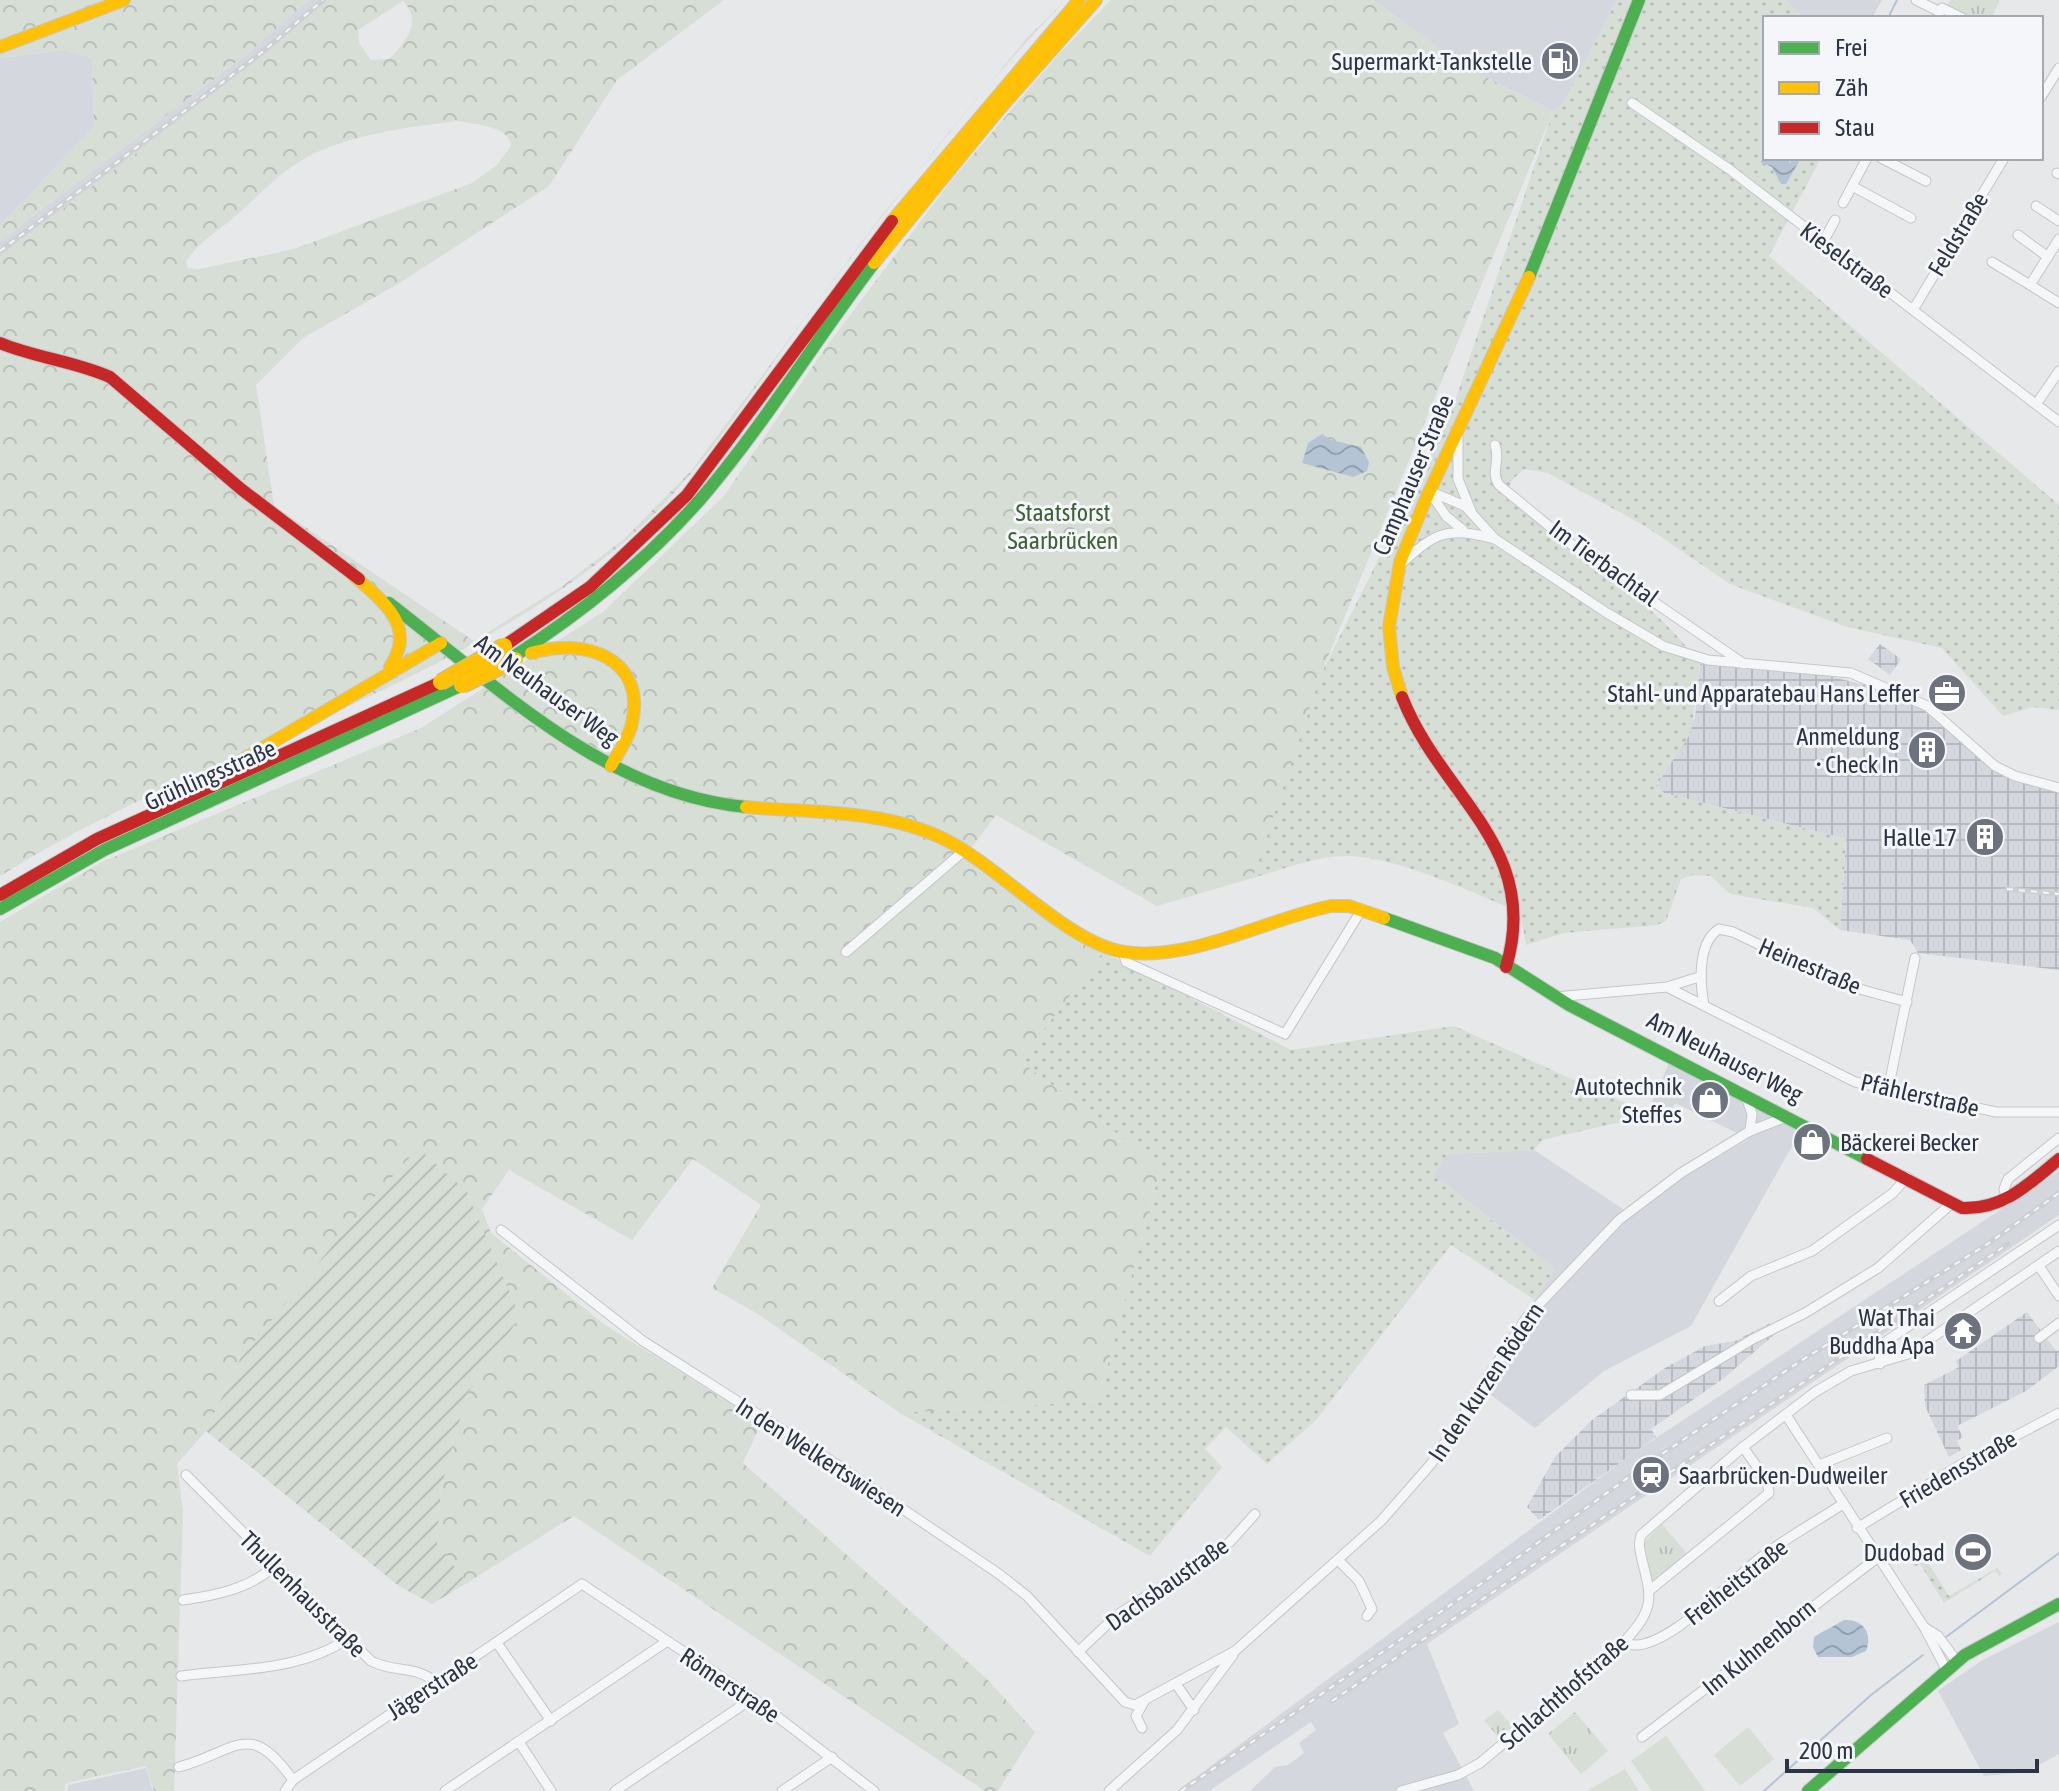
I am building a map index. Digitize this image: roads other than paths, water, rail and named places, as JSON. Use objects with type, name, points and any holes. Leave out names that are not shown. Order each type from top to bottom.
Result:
[{"type":"main road","points":[[0,47],[124,0]]},
{"type":"main road","points":[[0,895],[69,854],[161,809],[443,688],[511,654],[630,553],[687,495],[917,188],[1079,0]]},
{"type":"main road","points":[[443,688],[462,685],[598,597],[689,511],[725,468],[927,196],[1096,0]]},
{"type":"main road","name":"Camphauser Straße","points":[[1506,967],[1515,945],[1517,923],[1507,873],[1485,829],[1417,730],[1395,675],[1389,627],[1400,565],[1429,491],[1526,284],[1582,150],[1639,0]]},
{"type":"main road","name":"Am Neuhauser Weg","points":[[0,343],[22,352],[84,365],[110,377],[241,489],[544,722],[611,766],[656,787],[711,803],[880,820],[925,830],[965,850],[1090,938],[1123,952],[1213,941],[1327,907],[1340,905],[1362,909],[1476,950],[1555,997],[1952,1203],[1980,1210],[2007,1200],[2059,1159]]},
{"type":"main road","points":[[352,574],[392,611],[399,624],[400,653],[380,676]]},
{"type":"main road","points":[[161,809],[380,676],[441,643]]},
{"type":"main road","points":[[511,654],[576,644],[601,653],[624,673],[633,699],[632,723],[611,766]]},
{"type":"main road","name":"Grühlingsstraße","points":[[0,909],[48,880],[165,821],[443,688]]},
{"type":"main road","points":[[1958,1665],[1965,1655],[2059,1604]]},
{"type":"main road","points":[[1808,1791],[1958,1665],[2059,1612]]},
{"type":"street","points":[[1916,0],[1941,10]]},
{"type":"street","points":[[2043,94],[2059,68]]},
{"type":"street","name":"Kieselstraße","points":[[1632,103],[1729,169],[2059,422]]},
{"type":"street","points":[[1843,203],[1866,160]]},
{"type":"street","points":[[1885,160],[1926,181]]},
{"type":"street","name":"Feldstraße","points":[[1913,310],[2003,160]]},
{"type":"street","points":[[1852,186],[1911,218]]},
{"type":"street","points":[[2036,206],[2059,221]]},
{"type":"street","points":[[1823,242],[1835,220]]},
{"type":"street","points":[[2018,235],[2048,257]]},
{"type":"street","points":[[2030,285],[2059,239]]},
{"type":"street","points":[[1992,262],[2059,303]]},
{"type":"street","points":[[2037,403],[2059,371]]},
{"type":"street","name":"Im Tierbachtal","points":[[1460,423],[1456,452],[1458,479],[1473,514]]},
{"type":"street","name":"Im Tierbachtal","points":[[1495,445],[1498,458],[1494,474],[1499,485],[1577,549],[1744,664]]},
{"type":"street","points":[[1429,491],[1446,516],[1463,531]]},
{"type":"street","name":"Im Tierbachtal","points":[[1429,491],[1447,496],[1473,514],[1495,539],[1663,646],[1708,660],[1832,670],[1861,677],[1927,706],[1995,766],[2015,776],[2059,788]]},
{"type":"street","points":[[1400,565],[1434,536],[1463,531]]},
{"type":"street","name":"Im Tierbachtal","points":[[1463,531],[1495,539]]},
{"type":"street","points":[[846,952],[965,850]]},
{"type":"street","name":"Am Neuhauser Weg","points":[[1123,952],[1126,962],[1285,1034],[1362,909]]},
{"type":"street","name":"Heinestraße","points":[[1699,977],[1715,931],[1733,932],[1841,984],[1907,1002]]},
{"type":"street","points":[[1888,1090],[1915,958]]},
{"type":"street","points":[[1555,997],[1667,987],[1699,977],[1704,1005]]},
{"type":"street","name":"Pfählerstraße","points":[[1667,987],[1855,1082],[1996,1112],[2059,1112]]},
{"type":"street","points":[[1746,1096],[1752,1114],[1750,1131]]},
{"type":"street","name":"In den kurzen Rödern","points":[[1125,1702],[1135,1705],[1235,1651],[1339,1561],[1417,1482],[1527,1317],[1594,1243],[1640,1202],[1750,1131],[1788,1116]]},
{"type":"street","points":[[2007,1200],[2004,1189],[2008,1179],[2059,1138]]},
{"type":"street","points":[[1719,1301],[1751,1276],[1812,1251],[1893,1193],[1907,1177]]},
{"type":"street","points":[[1631,1395],[1660,1395],[1753,1339],[1805,1313],[1878,1268],[1952,1203]]},
{"type":"street","points":[[1880,1364],[1879,1346],[2059,1225]]},
{"type":"street","name":"In den Welkertswiesen","points":[[501,1230],[643,1341],[839,1466],[999,1574],[1027,1596],[1125,1702]]},
{"type":"street","points":[[1743,1447],[1769,1485],[1769,1493],[1650,1590],[1639,1548],[1641,1535],[1743,1447],[1835,1378],[1908,1354],[2059,1251]]},
{"type":"street","points":[[2039,1266],[2059,1296]]},
{"type":"street","points":[[2039,1338],[2059,1323]]},
{"type":"street","name":"Friedensstraße","points":[[1857,1528],[1962,1464],[2059,1413]]},
{"type":"street","points":[[1786,1415],[1924,1627],[1938,1636],[1958,1665]]},
{"type":"street","points":[[1819,1465],[1887,1438]]},
{"type":"street","name":"Thullenhausstraße","points":[[186,1475],[347,1639],[382,1668],[423,1672],[435,1682]]},
{"type":"street","name":"Freiheitstraße","points":[[1624,1642],[1637,1645],[1669,1633],[1760,1558],[1843,1504]]},
{"type":"street","name":"Dachsbaustraße","points":[[1078,1652],[1117,1615],[1230,1542],[1255,1514]]},
{"type":"street","name":"Im Kuhnenborn","points":[[1642,1737],[1820,1598],[1877,1558]]},
{"type":"street","points":[[1339,1561],[1366,1591],[1372,1609],[1367,1616]]},
{"type":"street","points":[[183,1600],[235,1590],[259,1580],[275,1566]]},
{"type":"street","name":"Römerstraße","points":[[582,1584],[753,1698],[874,1791]]},
{"type":"street","name":"Jägerstraße","points":[[285,1791],[293,1780],[582,1584]]},
{"type":"street","name":"Schlachthofstraße","points":[[1401,1791],[1458,1775],[1480,1763],[1624,1642],[1647,1613],[1650,1590]]},
{"type":"street","points":[[181,1676],[279,1665],[323,1655],[347,1639]]},
{"type":"street","points":[[445,1791],[666,1642]]},
{"type":"street","points":[[497,1643],[551,1721]]},
{"type":"street","name":"In den kurzen Rödern","points":[[1109,1791],[1194,1710],[1235,1651]]},
{"type":"street","points":[[1176,1684],[1194,1710]]},
{"type":"street","points":[[615,1791],[753,1698]]},
{"type":"street","points":[[1142,1728],[1136,1716],[1145,1700]]},
{"type":"street","points":[[519,1742],[551,1791]]},
{"type":"street","points":[[179,1767],[238,1746],[257,1744],[275,1755],[293,1780]]},
{"type":"street","points":[[782,1791],[832,1757]]},
{"type":"water","points":[[1788,160],[1790,163],[1800,160],[1786,184],[1781,184],[1772,167],[1760,162]]},
{"type":"water","points":[[1322,434],[1331,440],[1361,447],[1369,462],[1367,471],[1353,477],[1302,463],[1308,443]]},
{"type":"water","points":[[1844,1620],[1851,1620],[1865,1628],[1868,1638],[1866,1651],[1852,1657],[1818,1657],[1813,1647],[1814,1637]]},
{"type":"waterway","points":[[1889,16],[1897,0]]},
{"type":"waterway","points":[[1946,1637],[2059,1553]]},
{"type":"waterway","points":[[1764,1791],[1871,1695],[1923,1655]]},
{"type":"railway","points":[[0,251],[261,53],[323,0]]},
{"type":"railway","points":[[2007,889],[2059,894]]},
{"type":"railway","points":[[1181,1791],[1475,1588],[1647,1464],[1799,1362],[1989,1243],[2059,1193]]},
{"type":"railway","points":[[1332,1701],[2008,1244]]},
{"type":"place","name":"Supermarkt-Tankstelle","points":[[1560,61]]},
{"type":"place","name":"Stahl- und Apparatebau Hans Leffer","points":[[1947,693]]},
{"type":"place","name":"Anmeldung • Check In","points":[[1927,750]]},
{"type":"place","name":"Halle 17","points":[[1985,837]]},
{"type":"place","name":"Autotechnik Steffes","points":[[1710,1100]]},
{"type":"place","name":"Bäckerei Becker","points":[[1812,1142]]},
{"type":"place","name":"Wat Thai Buddha Apa","points":[[1963,1331]]},
{"type":"place","name":"Saarbrücken-Dudweiler","points":[[1651,1475]]},
{"type":"place","name":"Dudobad","points":[[1973,1552]]},
{"type":"park label","name":"Staatsforst Saarbrücken","points":[[1063,526]]}]
